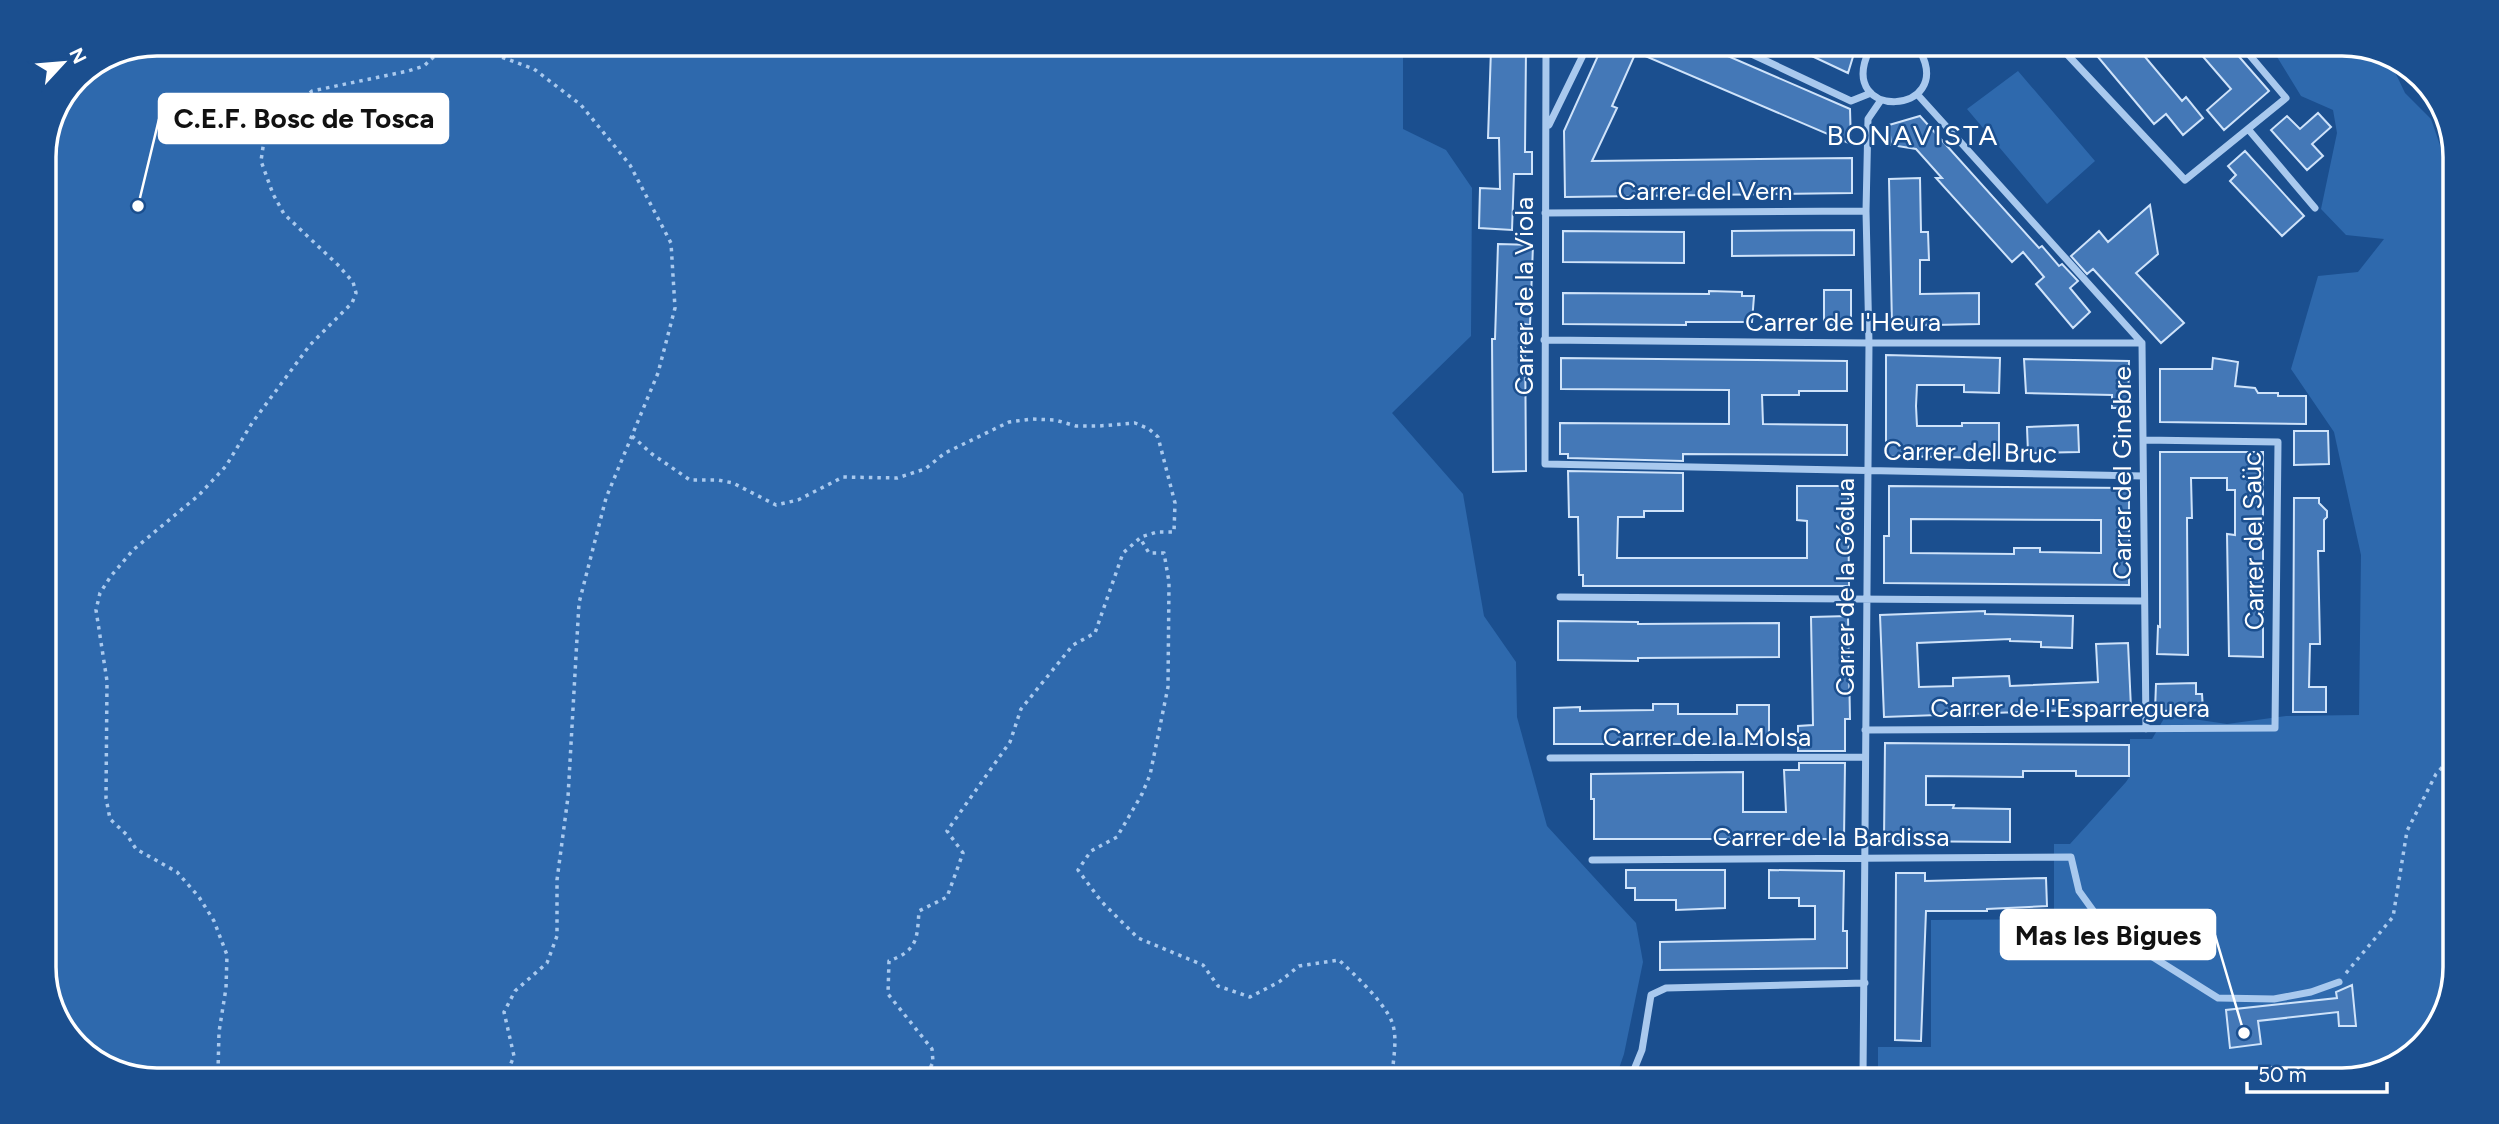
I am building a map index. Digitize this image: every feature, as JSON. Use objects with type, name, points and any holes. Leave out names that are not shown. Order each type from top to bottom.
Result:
[{"type":"street","name":"Carrer de la Viola","points":[[1545,464],[1546,56]]},
{"type":"street","name":"Carrer de la Viola","points":[[1547,128],[1583,56]]},
{"type":"street","points":[[1756,56],[1852,101],[1871,93]]},
{"type":"street","points":[[1867,56],[1863,64],[1863,79],[1871,93],[1881,100],[1900,103],[1917,94],[1926,80],[1927,63],[1923,56]]},
{"type":"street","points":[[2069,56],[2185,180],[2286,98],[2250,56]]},
{"type":"street","name":"Carrer del Ginebre","points":[[1917,94],[2142,343],[2146,729]]},
{"type":"street","name":"Carrer de la Gódua","points":[[1863,1068],[1869,344],[1866,211],[1868,119],[1881,100]]},
{"type":"street","points":[[2248,129],[2315,208]]},
{"type":"street","name":"Carrer del Vern","points":[[1545,213],[1866,211]]},
{"type":"street","name":"Carrer de l'Heura","points":[[1544,340],[1869,344],[2142,343]]},
{"type":"street","name":"Carrer del Saüc","points":[[2143,440],[2278,442],[2275,728]]},
{"type":"street","name":"Carrer del Bruc","points":[[1545,464],[2143,476]]},
{"type":"street","points":[[1560,597],[2144,601]]},
{"type":"street","name":"Carrer de l'Esparreguera","points":[[1864,730],[2275,728]]},
{"type":"street","name":"Carrer de la Molsa","points":[[1550,758],[1865,757]]},
{"type":"street","name":"Carrer de la Bardissa","points":[[1592,860],[2071,857],[2079,891],[2105,928],[2218,998],[2274,999],[2311,992],[2339,982]]},
{"type":"street","points":[[1635,1068],[1642,1050],[1651,995],[1665,988],[1865,983]]},
{"type":"path","points":[[218,1068],[219,1032],[226,988],[226,955],[214,921],[199,897],[177,872],[136,849],[110,819],[106,798],[107,681],[96,610],[100,593],[111,576],[133,550],[199,495],[226,466],[252,423],[302,356],[352,303],[356,293],[353,282],[338,265],[284,214],[272,194],[261,161],[264,140],[275,124],[312,91],[424,66],[434,56]]},
{"type":"path","points":[[499,56],[534,69],[580,105],[630,165],[671,243],[675,308],[658,373],[606,498],[579,603],[568,797],[557,880],[557,936],[547,963],[515,991],[504,1012],[514,1056],[509,1068]]},
{"type":"path","points":[[632,436],[652,454],[690,480],[733,483],[776,505],[798,500],[843,477],[897,478],[925,469],[945,453],[1009,422],[1044,420],[1076,426],[1135,423],[1158,436],[1175,503],[1174,532],[1157,532],[1140,538],[1124,553],[1095,633],[1073,645],[1021,709],[1010,742],[947,831],[963,853],[947,897],[919,911],[917,939],[905,955],[889,961],[888,994],[932,1049],[933,1062],[930,1068]]},
{"type":"path","points":[[1140,538],[1149,553],[1164,552],[1169,582],[1168,687],[1150,775],[1142,794],[1116,837],[1091,851],[1078,870],[1101,901],[1138,938],[1203,965],[1219,986],[1250,997],[1279,982],[1299,966],[1339,960],[1366,986],[1392,1022],[1395,1040],[1393,1068]]},
{"type":"path","points":[[2339,982],[2393,917],[2407,831],[2436,774],[2443,766]]},
{"type":"shaded area","points":[[157,56],[1403,56],[1403,129],[1446,150],[1472,188],[1471,336],[1392,413],[1463,494],[1484,616],[1516,662],[1517,717],[1547,826],[1636,923],[1643,962],[1619,1068],[157,1068],[118,1060],[90,1043],[73,1023],[61,999],[56,973],[56,151],[66,112],[76,98],[98,98],[98,76],[107,70],[125,61]]},
{"type":"shaded area","points":[[2276,56],[2342,56],[2381,64],[2395,72],[2405,93],[2431,119],[2443,154],[2443,967],[2435,1006],[2409,1043],[2387,1058],[2355,1067],[1878,1068],[1878,1047],[1931,1047],[1931,920],[2054,919],[2054,844],[2070,844],[2126,782],[2130,776],[2130,739],[2152,739],[2166,715],[2227,724],[2286,716],[2359,715],[2361,555],[2334,432],[2291,369],[2318,276],[2358,272],[2384,239],[2346,235],[2321,209],[2337,133],[2333,110],[2301,96]]},
{"type":"shaded area","points":[[2018,71],[2095,161],[2047,204],[1967,109]]},
{"type":"building","points":[[1491,56],[1526,56],[1525,152],[1532,152],[1532,174],[1514,174],[1512,230],[1479,228],[1480,188],[1500,189],[1499,138],[1488,138]]},
{"type":"building","points":[[1598,56],[1634,56],[1612,106],[1617,108],[1592,161],[1852,158],[1852,193],[1565,197],[1564,131]]},
{"type":"building","points":[[1645,56],[1728,56],[1850,109],[1851,144]]},
{"type":"building","points":[[1812,56],[1853,56],[1848,73]]},
{"type":"building","points":[[2097,56],[2144,56],[2182,101],[2186,97],[2203,118],[2183,135],[2166,114],[2154,124]]},
{"type":"building","points":[[2202,56],[2238,56],[2269,91],[2224,130],[2207,110],[2231,89]]},
{"type":"building","points":[[2318,113],[2331,127],[2312,144],[2323,156],[2307,170],[2271,130],[2287,116],[2300,129]]},
{"type":"building","points":[[1920,116],[2039,248],[2042,246],[2059,266],[2062,264],[2078,281],[2070,288],[2090,312],[2073,328],[2036,284],[2044,277],[2023,252],[2012,262],[1936,178],[1942,178],[1916,149],[1891,145],[1889,125]]},
{"type":"building","points":[[2245,151],[2304,216],[2282,236],[2230,181],[2236,175],[2228,166]]},
{"type":"building","points":[[1920,178],[1921,232],[1928,232],[1929,260],[1920,260],[1920,294],[1979,293],[1979,324],[1892,326],[1889,179]]},
{"type":"building","points":[[2150,205],[2158,254],[2136,273],[2184,323],[2161,343],[2093,269],[2087,274],[2071,256],[2099,231],[2108,242]]},
{"type":"building","points":[[1854,230],[1854,255],[1732,256],[1732,231]]},
{"type":"building","points":[[1563,231],[1684,232],[1684,263],[1563,262]]},
{"type":"building","points":[[1498,244],[1533,245],[1530,325],[1525,324],[1526,471],[1493,472],[1492,339],[1495,339]]},
{"type":"building","points":[[1824,290],[1851,290],[1851,325],[1824,325]]},
{"type":"building","points":[[1709,291],[1742,292],[1742,296],[1754,296],[1752,322],[1686,322],[1686,325],[1563,324],[1563,293],[1709,294]]},
{"type":"building","points":[[1886,355],[2000,358],[1999,393],[1964,392],[1964,385],[1917,385],[1916,406],[1917,426],[1999,423],[1999,458],[1886,456]]},
{"type":"building","points":[[1561,358],[1847,361],[1847,391],[1799,391],[1799,395],[1762,395],[1763,424],[1847,425],[1847,455],[1683,454],[1683,461],[1568,458],[1568,454],[1560,454],[1560,423],[1729,424],[1729,390],[1561,389]]},
{"type":"building","points":[[2213,358],[2238,362],[2235,386],[2255,388],[2258,393],[2278,393],[2278,396],[2306,396],[2306,424],[2160,422],[2160,369],[2212,369]]},
{"type":"building","points":[[2024,359],[2129,361],[2128,408],[2112,408],[2112,395],[2026,393]]},
{"type":"building","points":[[2078,425],[2079,452],[2028,453],[2027,427]]},
{"type":"building","points":[[2294,431],[2328,431],[2329,464],[2294,465]]},
{"type":"building","points":[[2160,452],[2263,452],[2263,657],[2229,656],[2227,534],[2235,535],[2235,490],[2227,490],[2227,478],[2191,478],[2192,518],[2187,518],[2188,655],[2157,654],[2158,626],[2160,627]]},
{"type":"building","points":[[1568,471],[1683,473],[1683,511],[1644,511],[1644,517],[1618,517],[1617,558],[1807,558],[1807,521],[1797,520],[1797,486],[1848,486],[1849,586],[1583,586],[1583,575],[1579,575],[1578,517],[1569,517]]},
{"type":"building","points":[[1889,486],[2129,488],[2129,585],[1884,583],[1884,536],[1889,536]],"holes":[[[1911,519],[2101,520],[2101,553],[2040,552],[2040,548],[2014,548],[2014,554],[1911,553]]]},
{"type":"building","points":[[2294,498],[2319,498],[2319,503],[2327,511],[2324,520],[2324,551],[2318,551],[2320,644],[2310,644],[2309,687],[2326,687],[2326,712],[2293,712]]},
{"type":"building","points":[[1985,611],[1985,614],[2073,616],[2072,648],[2041,647],[2041,642],[2010,639],[1917,643],[1919,687],[1953,686],[1953,678],[2009,676],[2010,686],[2098,682],[2096,644],[2128,643],[2131,708],[1884,717],[1880,615]]},
{"type":"building","points":[[1848,616],[1850,719],[1845,719],[1845,751],[1798,751],[1798,726],[1813,725],[1811,617]]},
{"type":"building","points":[[1558,621],[1638,624],[1779,623],[1779,657],[1558,660]]},
{"type":"building","points":[[2196,683],[2196,694],[2202,694],[2203,710],[2155,711],[2156,684]]},
{"type":"building","points":[[1653,704],[1678,704],[1678,714],[1737,714],[1737,705],[1769,705],[1769,744],[1554,744],[1554,708],[1580,707],[1580,711],[1653,710]]},
{"type":"building","points":[[1885,743],[2129,745],[2129,776],[2076,776],[2076,771],[2023,771],[2023,777],[1926,776],[1926,805],[2010,809],[2010,842],[1884,841]]},
{"type":"building","points":[[1799,763],[1845,763],[1844,839],[1594,839],[1591,774],[1743,772],[1743,812],[1786,812],[1784,770],[1799,770]]},
{"type":"building","points":[[1626,870],[1725,870],[1725,908],[1676,910],[1676,900],[1635,900],[1635,888],[1626,888]]},
{"type":"building","points":[[1769,870],[1844,871],[1843,931],[1847,931],[1847,968],[1660,970],[1660,942],[1815,939],[1815,906],[1799,906],[1799,898],[1769,898]]},
{"type":"building","points":[[1896,873],[1925,873],[1925,881],[2046,878],[2047,906],[1987,911],[1926,911],[1921,1041],[1895,1040]]},
{"type":"building","points":[[2352,985],[2356,1026],[2339,1026],[2338,1012],[2258,1021],[2261,1044],[2230,1048],[2226,1010],[2337,998],[2336,992]]},
{"type":"place","name":"C.E.F. Bosc de Tosca","points":[[138,206]]},
{"type":"place","name":"Mas les Bigues","points":[[2244,1033]]},
{"type":"district","name":"BONAVISTA","points":[[1913,135]]}]
